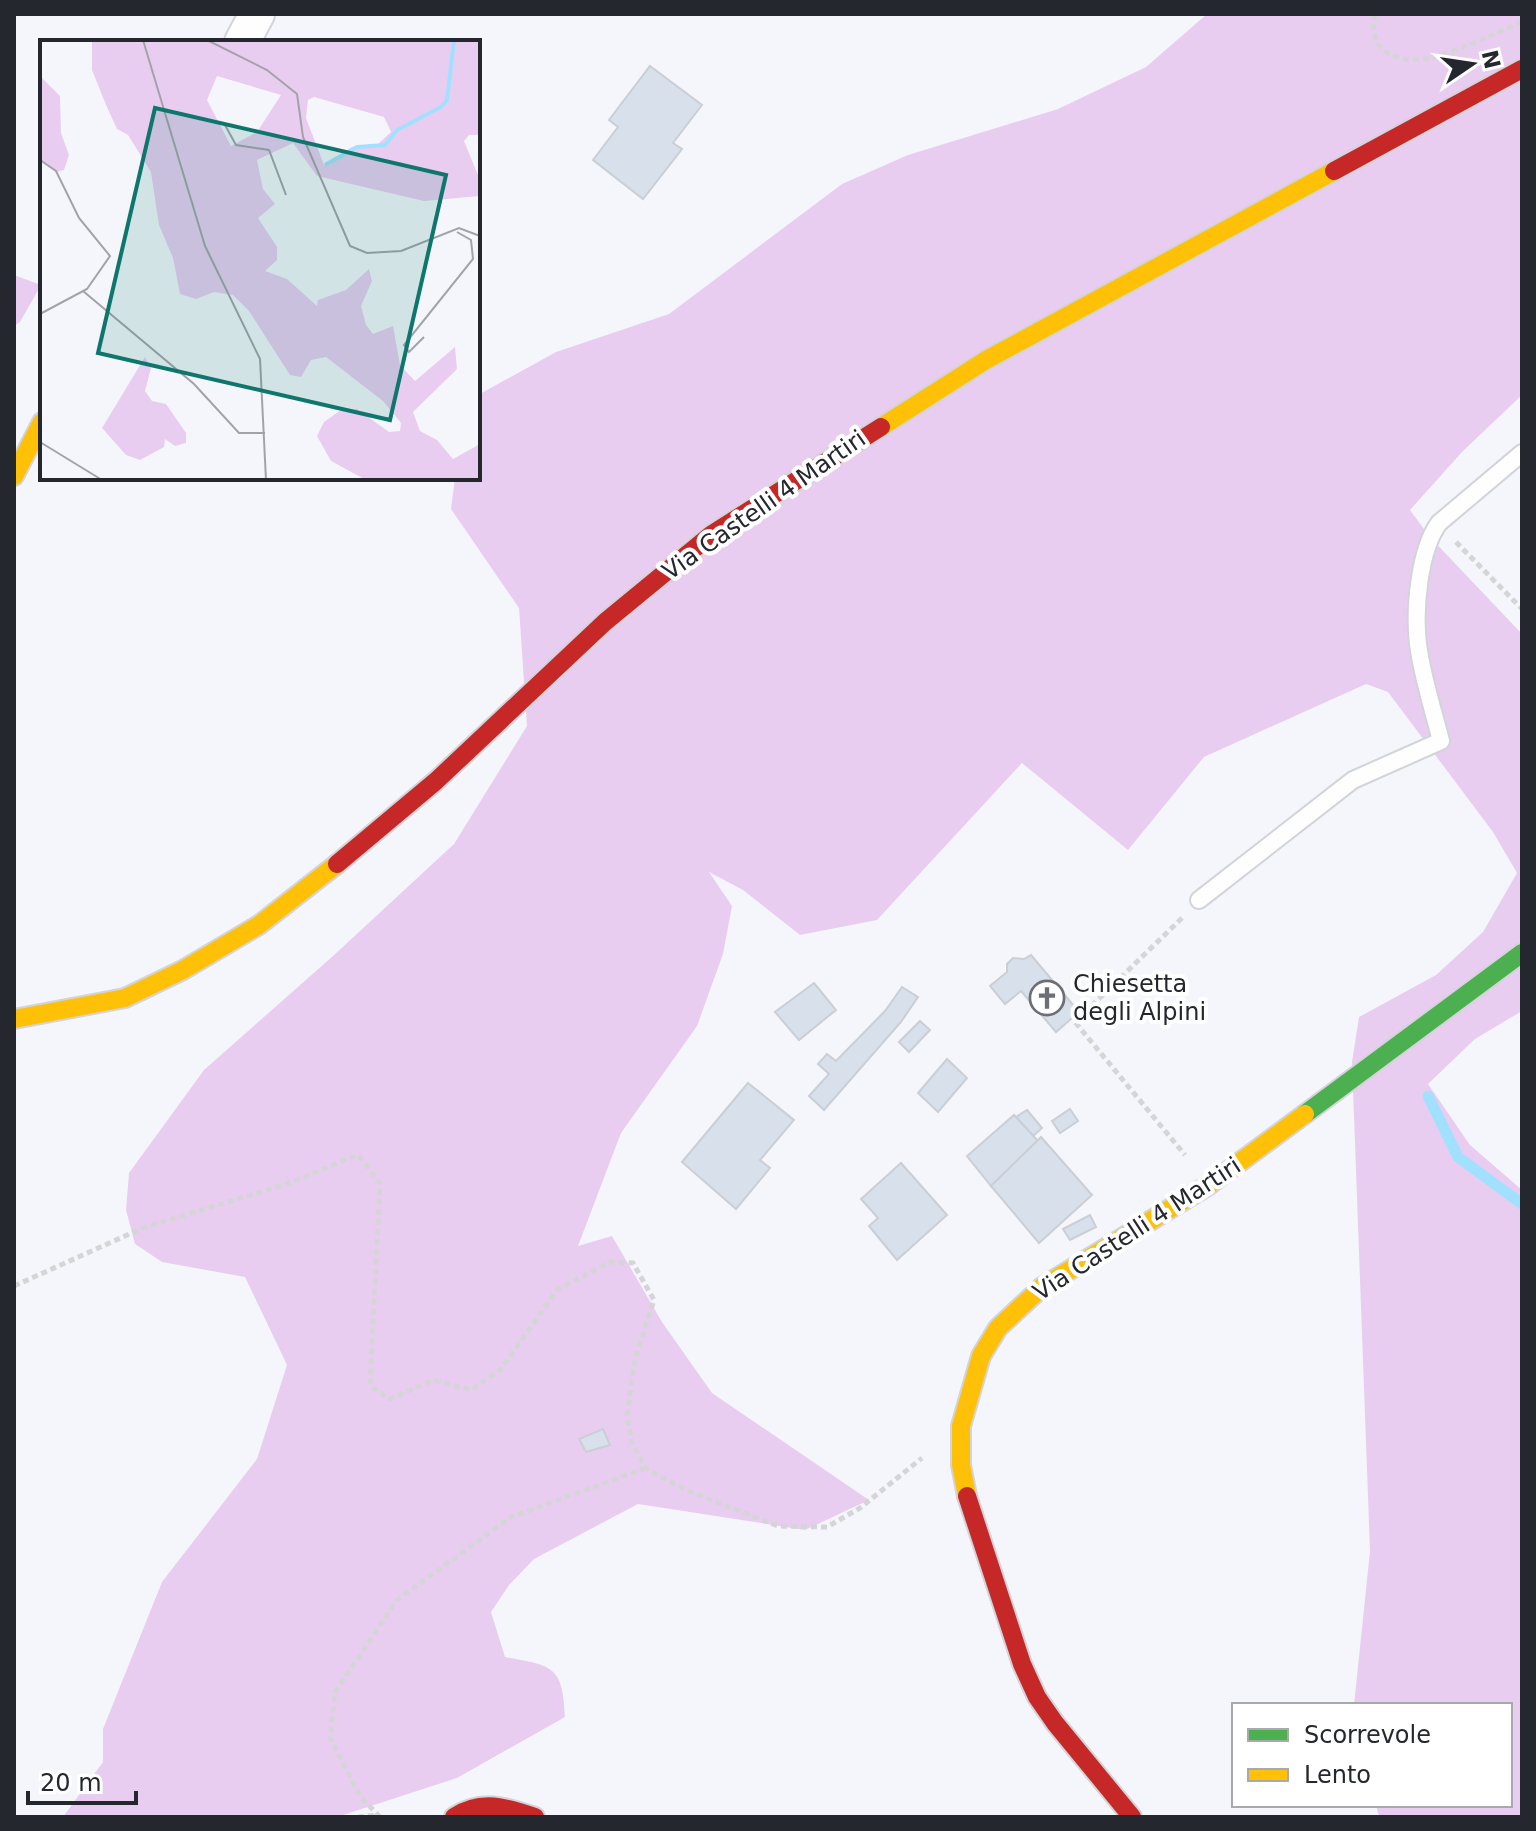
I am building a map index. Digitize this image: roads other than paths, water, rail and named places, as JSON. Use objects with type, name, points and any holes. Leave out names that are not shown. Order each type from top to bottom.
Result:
[{"type":"street","points":[[243,40],[257,14]]},
{"type":"street","name":"Via Castelli 4 Martiri","points":[[14,1019],[125,998],[183,970],[259,925],[436,781],[605,622],[712,534],[986,360],[1522,69]]},
{"type":"street","points":[[14,476],[40,426]]},
{"type":"street","name":"Via Castelli 4 Martiri","points":[[1132,1817],[1055,1723],[1037,1697],[1022,1664],[968,1499],[961,1465],[961,1426],[981,1356],[998,1328],[1042,1287],[1209,1185],[1522,953]]},
{"type":"street","points":[[454,1817],[464,1809],[501,1804],[535,1817]]},
{"type":"lane","points":[[1199,900],[1353,780],[1441,741],[1418,644],[1421,579],[1429,536],[1439,523],[1522,453]]},
{"type":"waterway","points":[[1428,1096],[1458,1157],[1522,1204]]},
{"type":"place","name":"Chiesetta degli Alpini","points":[[1047,998]]}]
